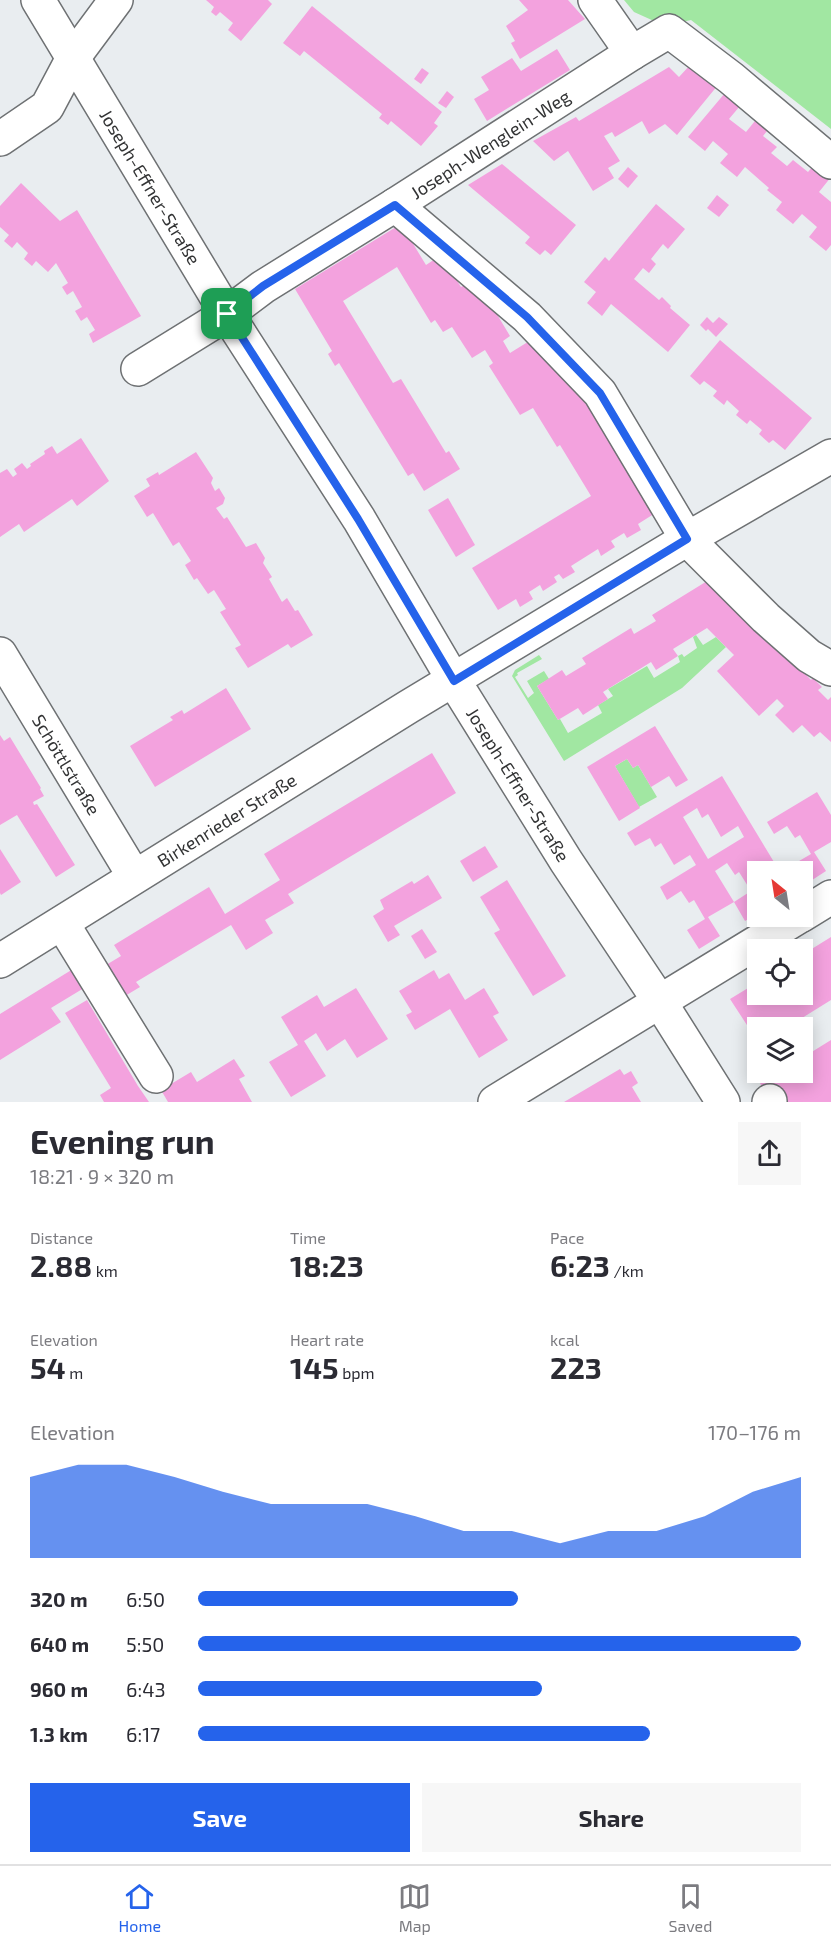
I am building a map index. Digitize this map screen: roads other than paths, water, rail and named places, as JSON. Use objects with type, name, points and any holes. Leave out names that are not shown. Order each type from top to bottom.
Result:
[{"type":"street","name":"Joseph-Effner-Straße","points":[[38,0],[227,314],[358,519],[454,681],[566,861],[723,1102]]},
{"type":"street","points":[[0,139],[47,106],[73,58],[116,0]]},
{"type":"street","points":[[595,0],[632,53]]},
{"type":"street","name":"Joseph-Wenglein-Weg","points":[[138,369],[227,314],[263,286],[669,31],[731,78],[831,162]]},
{"type":"street","points":[[395,205],[527,317],[600,393],[687,539],[766,618],[809,656],[831,669]]},
{"type":"street","name":"Birkenrieder Straße","points":[[0,961],[408,707],[687,539],[831,456]]},
{"type":"street","name":"Schöttlstraße","points":[[0,654],[134,876]]},
{"type":"street","points":[[813,908],[831,897]]},
{"type":"street","points":[[62,923],[156,1076]]},
{"type":"street","points":[[495,1102],[783,927]]}]
